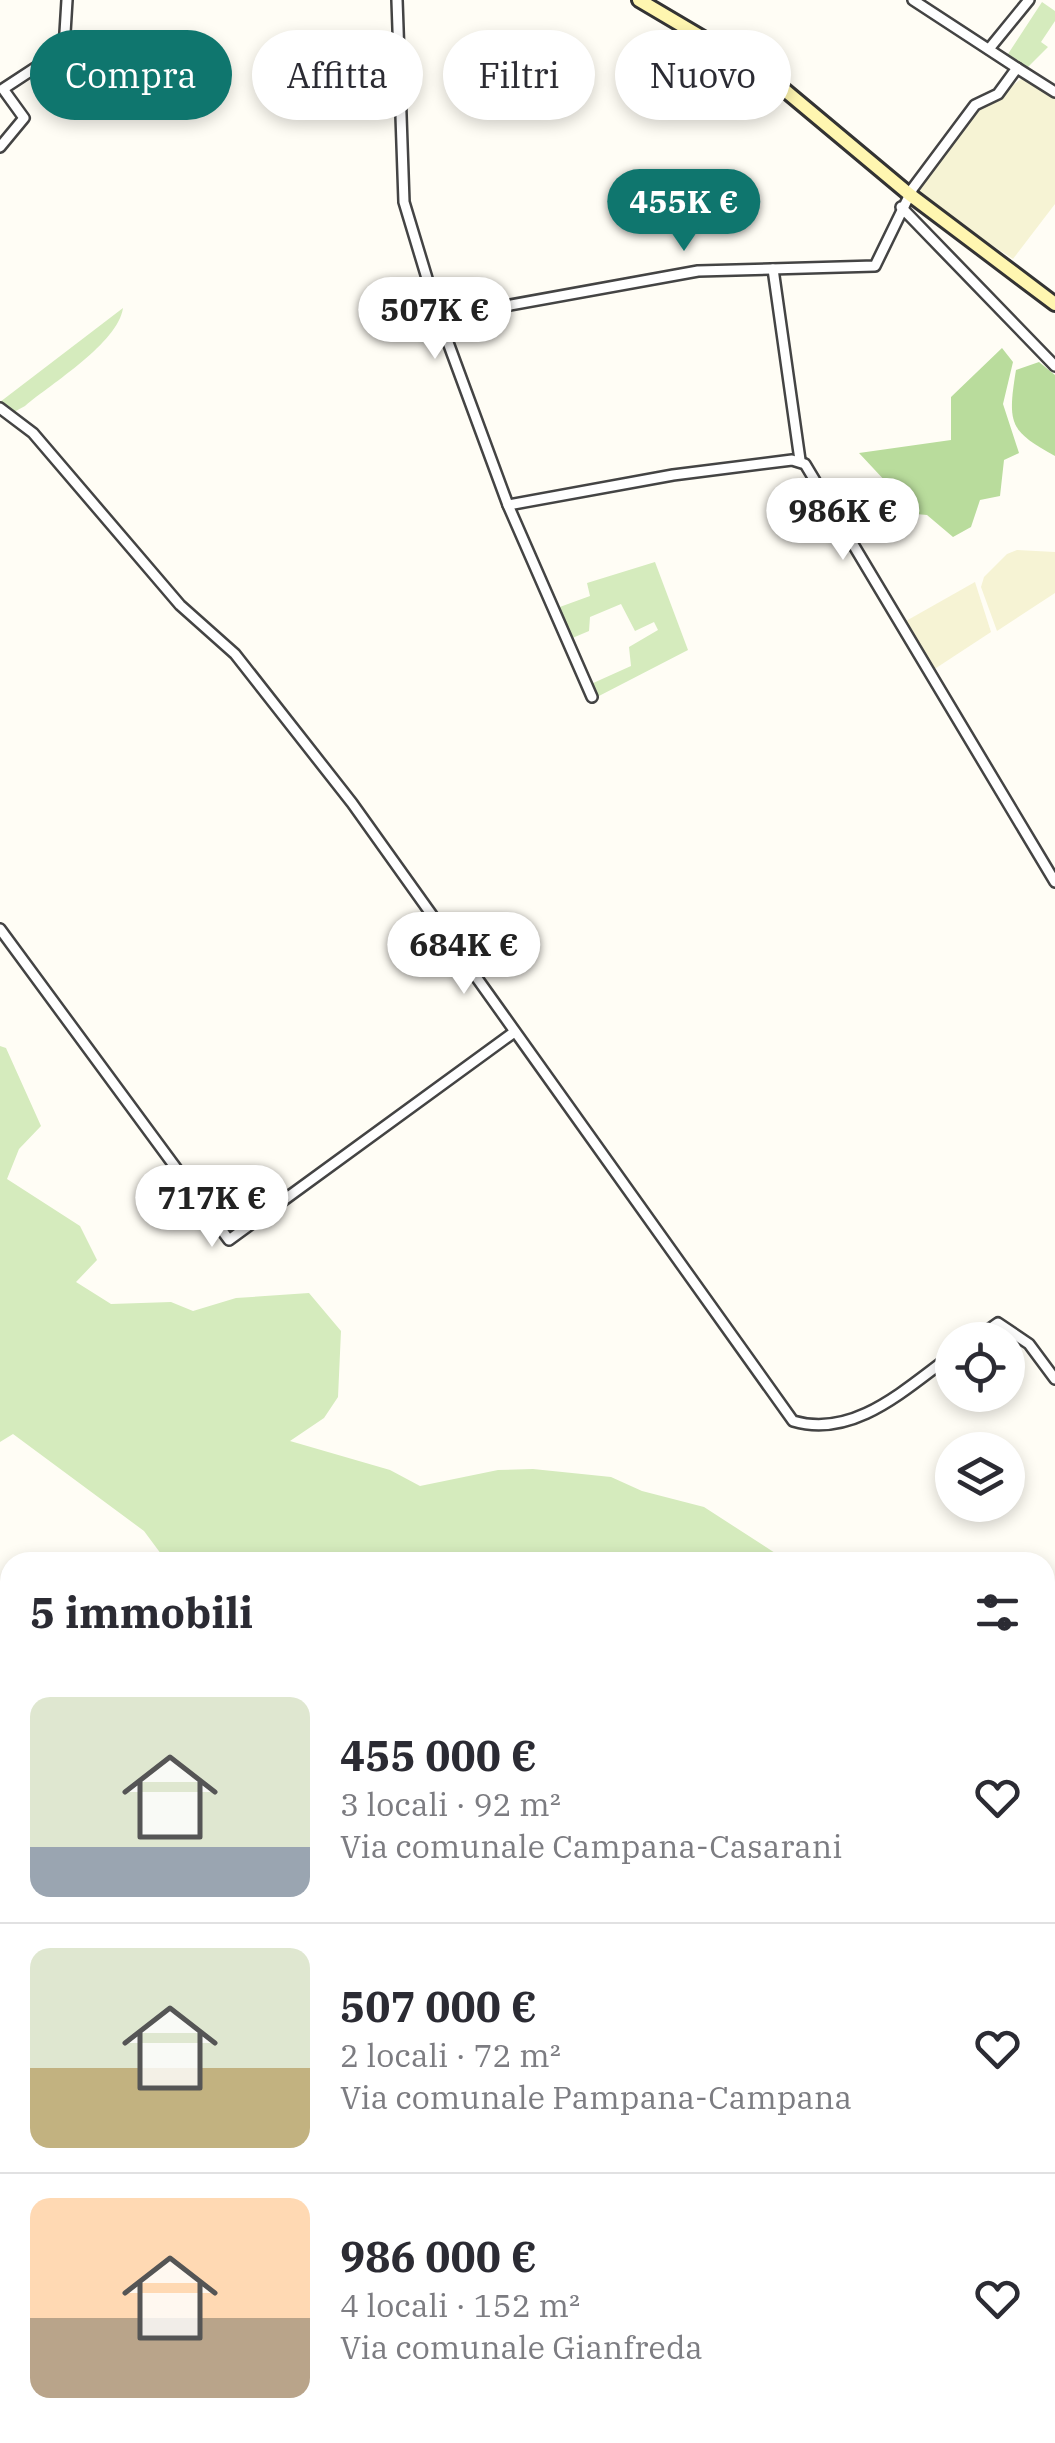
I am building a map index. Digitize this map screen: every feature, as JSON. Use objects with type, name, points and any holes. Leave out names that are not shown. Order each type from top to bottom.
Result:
[{"type":"street","points":[[0,147],[24,118],[3,89],[64,49],[68,0]]},
{"type":"street","points":[[398,0],[404,202],[439,318],[508,505],[592,697]]},
{"type":"street","points":[[639,0],[769,77],[905,200],[1055,366]]},
{"type":"street","points":[[913,0],[1055,92]]},
{"type":"street","points":[[989,49],[1029,0]]},
{"type":"street","points":[[439,318],[698,272],[875,266],[905,200],[975,105],[998,94],[1018,68]]},
{"type":"street","points":[[905,200],[1055,304]]},
{"type":"street","points":[[774,269],[800,460],[1055,882]]},
{"type":"street","points":[[0,408],[33,433],[180,604],[235,654],[352,804],[793,1421],[809,1426],[864,1418],[935,1367]]},
{"type":"street","points":[[508,505],[672,475],[800,460]]},
{"type":"street","points":[[0,930],[229,1240],[513,1033]]},
{"type":"street","points":[[1025,1341],[1055,1379]]},
{"type":"shaded area","points":[[1024,77],[1055,96],[1055,204],[1013,259],[917,196],[917,191],[976,112]]},
{"type":"shaded area","points":[[1017,550],[1055,552],[1055,593],[997,631],[981,587],[984,577],[1007,554]]},
{"type":"shaded area","points":[[975,582],[991,632],[933,670],[906,621]]},
{"type":"green space","points":[[1042,2],[1055,11],[1055,21],[1041,42],[1048,47],[1028,67],[1008,54]]},
{"type":"green space","points":[[123,308],[109,335],[67,374],[14,412],[0,402]]},
{"type":"green space","points":[[1002,348],[1013,362],[1003,404],[1019,453],[1004,460],[1000,496],[980,500],[971,527],[953,537],[927,515],[916,514],[859,453],[951,440],[951,397]]},
{"type":"green space","points":[[1039,362],[1055,375],[1055,456],[1029,440],[1015,424],[1013,415],[1016,370]]},
{"type":"green space","points":[[655,562],[688,650],[597,697],[591,684],[631,666],[629,647],[658,630],[654,622],[635,631],[621,604],[590,617],[589,631],[570,639],[557,608],[590,596],[587,583]]},
{"type":"green space","points":[[0,1046],[6,1048],[41,1126],[19,1149],[7,1179],[80,1226],[97,1260],[76,1282],[111,1304],[171,1302],[193,1311],[236,1298],[309,1293],[341,1331],[338,1397],[324,1418],[290,1441],[390,1470],[420,1486],[498,1470],[533,1469],[611,1477],[642,1491],[704,1507],[774,1552],[160,1552],[144,1531],[13,1434],[0,1442]]}]
